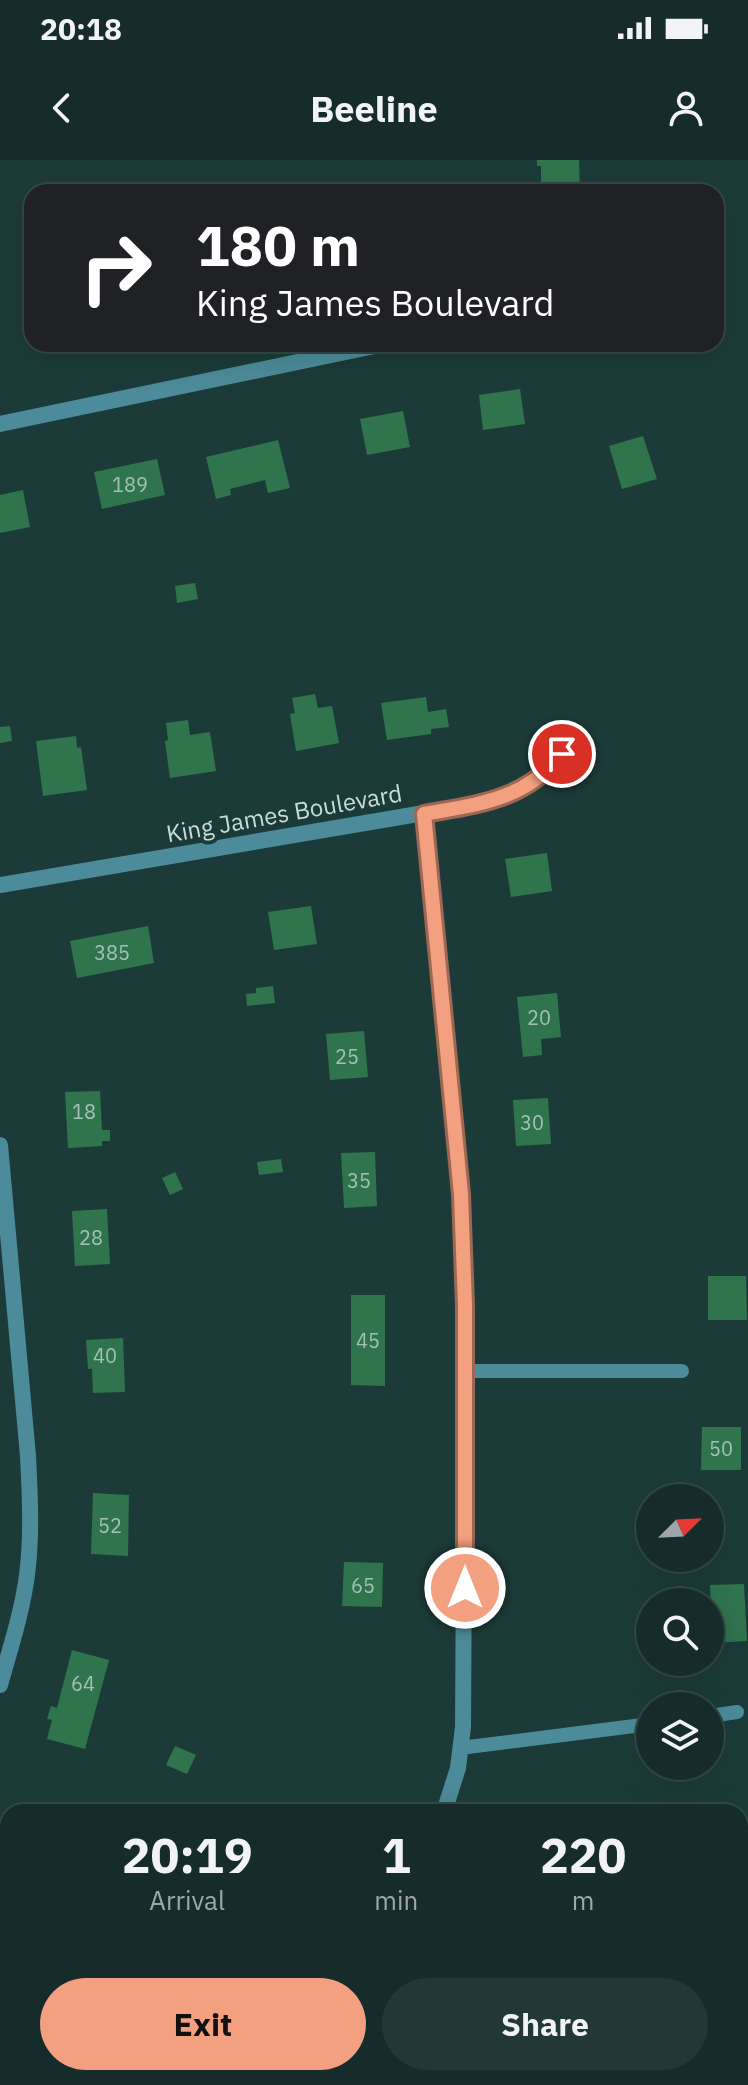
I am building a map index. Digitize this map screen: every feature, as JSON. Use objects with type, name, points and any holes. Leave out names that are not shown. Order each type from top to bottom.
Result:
[{"type":"street","points":[[0,424],[346,352]]},
{"type":"street","name":"King James Boulevard","points":[[0,885],[483,803],[505,797],[550,769],[562,754]]},
{"type":"street","points":[[424,814],[461,1194],[465,1371],[465,1686],[458,1768],[447,1804]]},
{"type":"street","points":[[0,1145],[30,1509],[27,1574],[20,1613],[0,1685]]},
{"type":"lane","points":[[465,1371],[682,1371]]},
{"type":"lane","points":[[724,1714],[737,1712]]},
{"type":"lane","points":[[460,1748],[636,1726]]},
{"type":"building","points":[[537,160],[579,160],[580,184],[541,184],[541,166],[537,166]]},
{"type":"building","points":[[520,389],[525,424],[483,430],[479,395]]},
{"type":"building","points":[[403,411],[410,447],[367,455],[360,419]]},
{"type":"building","points":[[643,436],[657,479],[622,489],[609,446]]},
{"type":"building","points":[[278,440],[290,488],[268,493],[265,480],[230,489],[231,495],[216,499],[206,457]]},
{"type":"building","points":[[157,459],[165,495],[102,509],[94,472]]},
{"type":"building","points":[[23,490],[30,527],[0,533],[0,495]]},
{"type":"building","points":[[195,583],[198,599],[177,603],[175,586]]},
{"type":"building","points":[[315,694],[318,708],[332,706],[339,743],[296,751],[290,714],[295,713],[292,698]]},
{"type":"building","points":[[426,697],[428,712],[446,709],[449,727],[431,729],[431,734],[387,740],[381,703]]},
{"type":"building","points":[[188,720],[190,735],[210,732],[216,771],[170,778],[166,723]]},
{"type":"building","points":[[10,726],[12,741],[0,743],[0,727]]},
{"type":"building","points":[[76,736],[77,748],[81,747],[87,790],[43,796],[36,741]]},
{"type":"building","points":[[547,853],[552,891],[511,897],[505,859]]},
{"type":"building","points":[[311,906],[317,944],[274,950],[268,912]]},
{"type":"building","points":[[148,926],[154,963],[77,978],[70,941]]},
{"type":"building","points":[[273,986],[275,1003],[247,1006],[246,994],[256,993],[256,988]]},
{"type":"building","points":[[557,993],[561,1037],[541,1039],[542,1055],[523,1057],[517,997]]},
{"type":"building","points":[[364,1031],[368,1077],[330,1080],[326,1034]]},
{"type":"building","points":[[100,1091],[102,1130],[110,1130],[110,1141],[102,1141],[102,1146],[68,1148],[65,1092]]},
{"type":"building","points":[[548,1098],[551,1144],[516,1146],[513,1100]]},
{"type":"building","points":[[375,1152],[377,1206],[344,1208],[341,1153]]},
{"type":"building","points":[[281,1159],[283,1172],[259,1175],[257,1162]]},
{"type":"building","points":[[175,1172],[183,1189],[170,1195],[162,1178]]},
{"type":"building","points":[[107,1209],[110,1264],[75,1266],[72,1211]]},
{"type":"building","points":[[708,1276],[746,1276],[747,1320],[708,1320]]},
{"type":"building","points":[[351,1295],[385,1295],[385,1386],[351,1385]]},
{"type":"building","points":[[123,1338],[125,1392],[93,1393],[86,1340]]},
{"type":"building","points":[[702,1427],[741,1427],[741,1470],[701,1470]]},
{"type":"building","points":[[93,1493],[129,1495],[128,1556],[91,1554]]},
{"type":"building","points":[[344,1562],[383,1563],[382,1607],[342,1606]]},
{"type":"building","points":[[744,1584],[747,1641],[724,1642],[724,1588],[710,1588],[710,1585]]},
{"type":"building","points":[[72,1650],[109,1660],[85,1749],[47,1739],[52,1720],[47,1719],[51,1706],[57,1708]]},
{"type":"building","points":[[175,1746],[196,1755],[187,1774],[166,1765]]},
{"type":"route","points":[[465,1588],[465,1306],[461,1194],[424,814],[505,797],[550,769],[562,754]]}]
